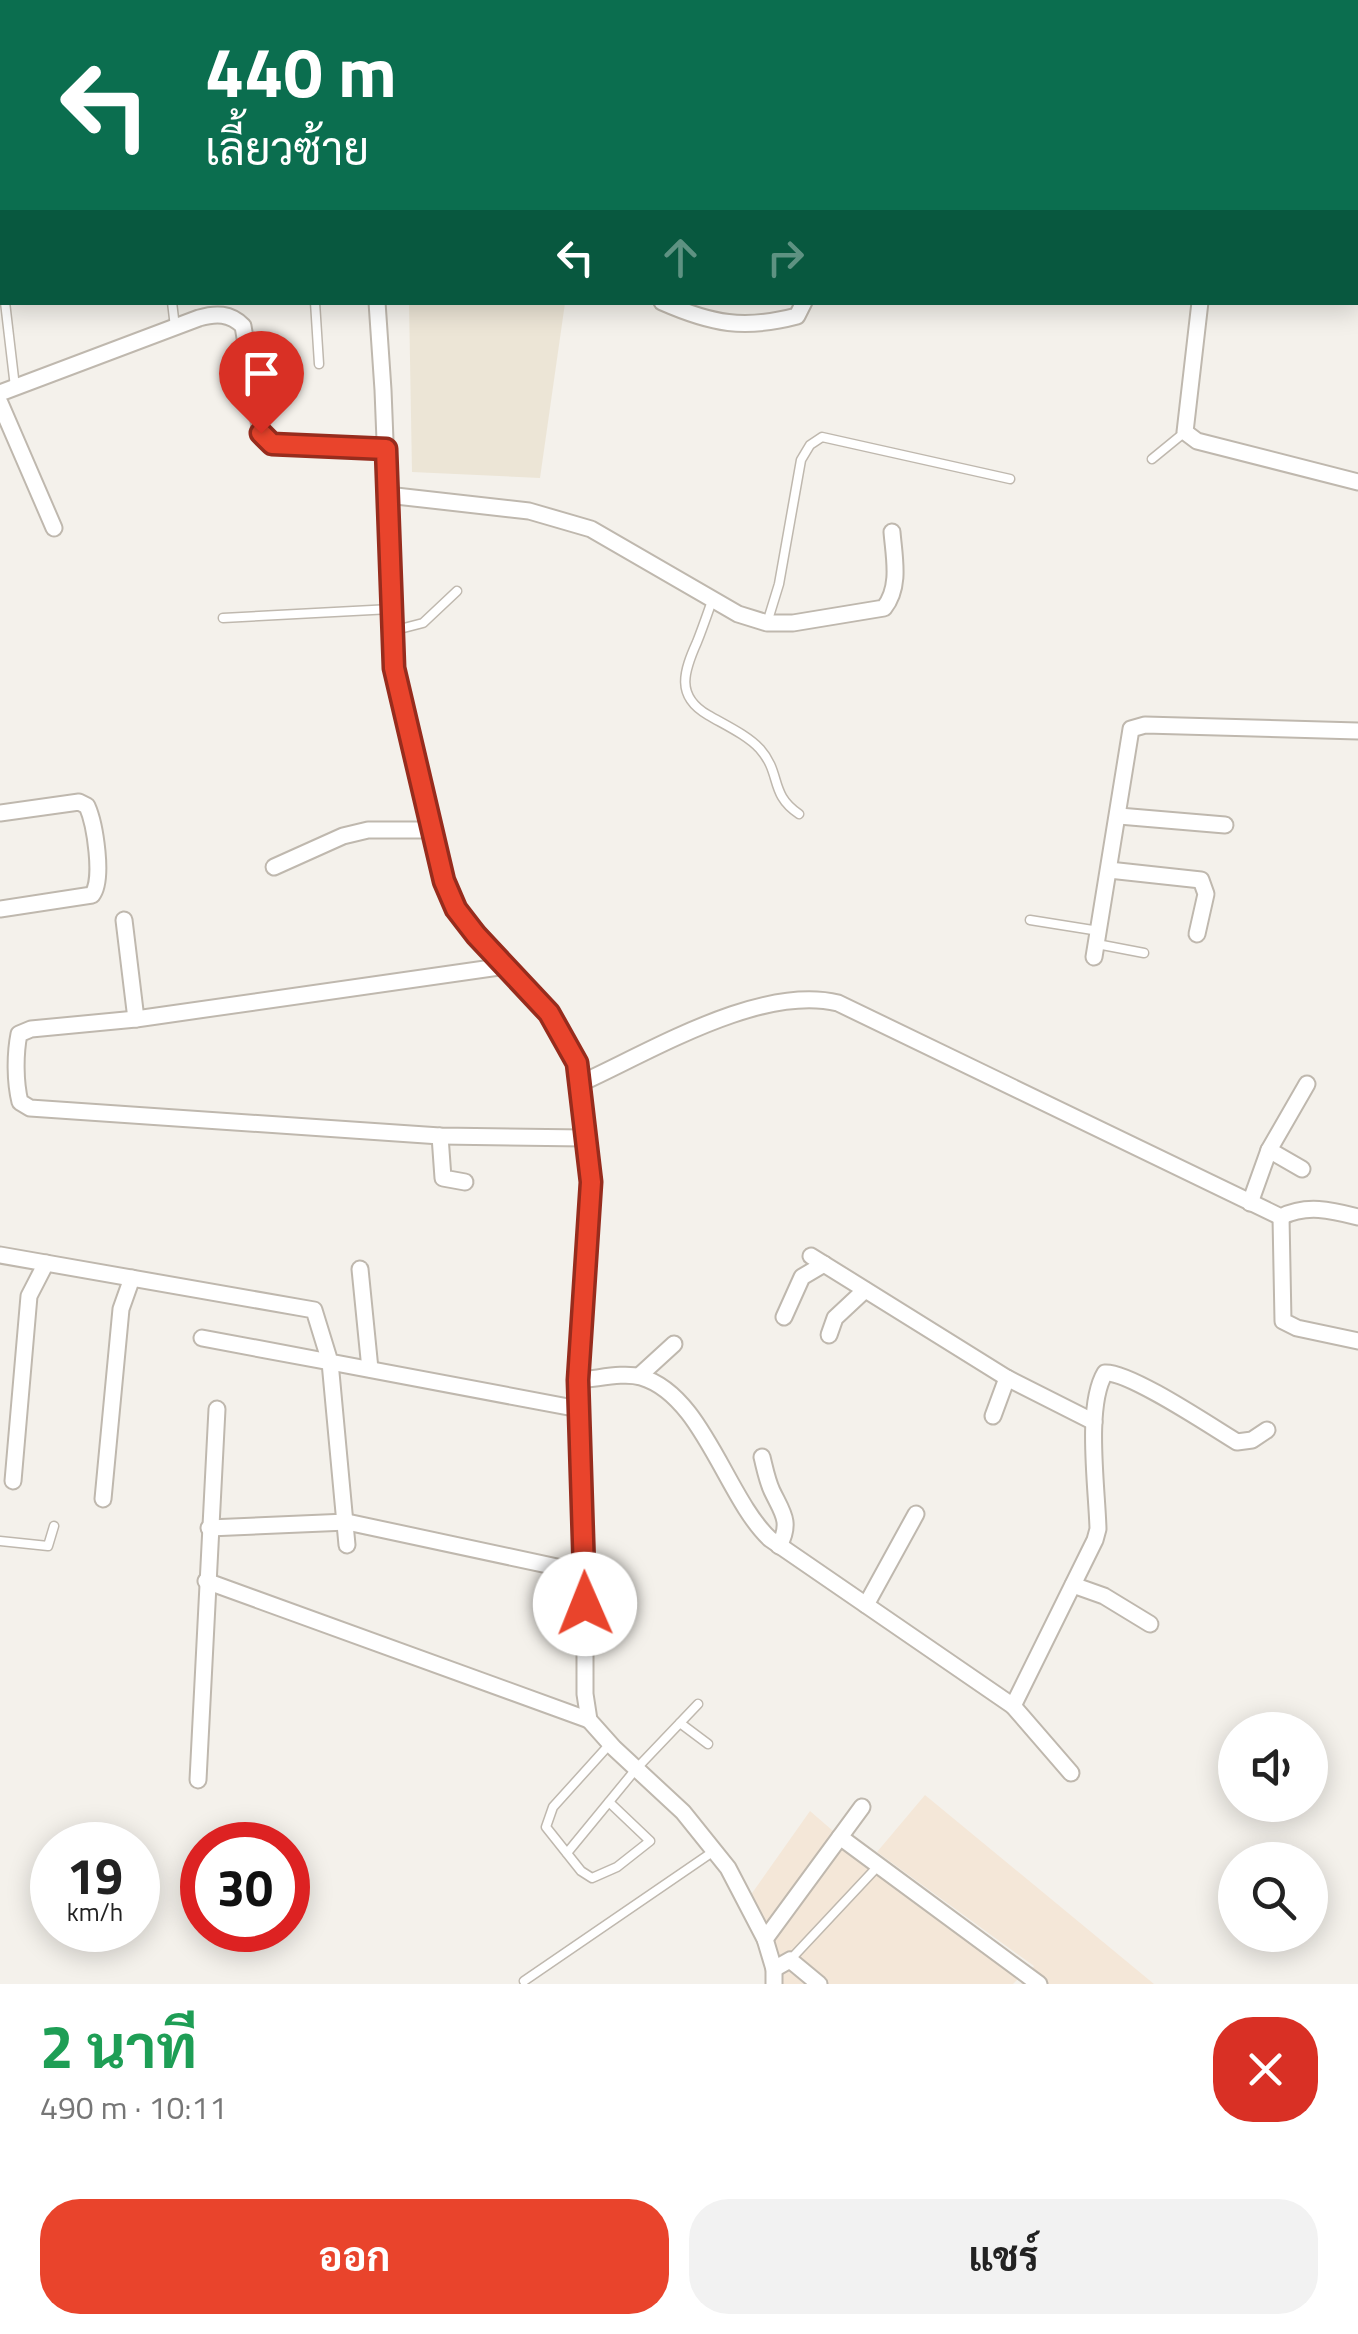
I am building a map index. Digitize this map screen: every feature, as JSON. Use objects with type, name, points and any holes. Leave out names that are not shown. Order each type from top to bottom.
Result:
[{"type":"street","points":[[377,305],[394,668],[444,881],[456,909],[549,1013],[577,1063],[591,1182],[578,1380],[585,1694],[589,1720]]},
{"type":"street","points":[[669,305],[702,320],[732,324],[770,323],[796,316],[802,305]]},
{"type":"street","points":[[1200,305],[1186,432],[1197,441],[1358,482]]},
{"type":"street","points":[[8,390],[220,314],[236,318],[243,326],[261,433],[266,442],[386,449]]},
{"type":"street","points":[[0,403],[54,528]]},
{"type":"street","points":[[387,495],[548,515],[591,529],[738,614],[767,623],[793,623],[884,608],[892,599],[896,579],[892,532]]},
{"type":"street","points":[[1097,944],[1131,729],[1138,725],[1358,731]]},
{"type":"street","points":[[0,813],[78,802],[87,806],[92,816],[99,880],[92,895],[0,909]]},
{"type":"street","points":[[1119,816],[1225,825]]},
{"type":"street","points":[[274,866],[343,836],[368,830],[431,830]]},
{"type":"street","points":[[1109,870],[1201,880],[1206,894],[1198,934]]},
{"type":"street","points":[[124,920],[136,1019]]},
{"type":"street","points":[[506,966],[136,1019],[30,1029],[20,1034],[20,1102],[30,1108],[440,1136],[585,1138]]},
{"type":"street","points":[[579,1084],[761,1004],[816,998],[838,1003],[1281,1218]]},
{"type":"street","points":[[1250,1202],[1269,1150],[1307,1084]]},
{"type":"street","points":[[440,1136],[443,1178],[465,1182]]},
{"type":"street","points":[[1269,1150],[1302,1170]]},
{"type":"street","points":[[1281,1218],[1295,1210],[1315,1208],[1358,1216]]},
{"type":"street","points":[[1281,1218],[1283,1320],[1297,1328],[1358,1341]]},
{"type":"street","points":[[0,1254],[314,1310],[330,1362],[347,1545]]},
{"type":"street","points":[[784,1316],[802,1277],[817,1260],[1007,1378],[1094,1422]]},
{"type":"street","points":[[13,1482],[29,1296],[46,1263]]},
{"type":"street","points":[[360,1268],[370,1370]]},
{"type":"street","points":[[104,1499],[121,1308],[132,1278]]},
{"type":"street","points":[[829,1335],[835,1318],[865,1290]]},
{"type":"street","points":[[202,1338],[579,1409]]},
{"type":"street","points":[[639,1376],[674,1344]]},
{"type":"street","points":[[1013,1706],[1098,1529],[1094,1422],[1097,1386],[1104,1373],[1112,1372],[1237,1442],[1252,1440],[1267,1430]]},
{"type":"street","points":[[578,1380],[639,1376],[663,1388],[710,1444],[752,1518],[780,1546],[1013,1706],[1071,1774]]},
{"type":"street","points":[[994,1416],[1007,1378]]},
{"type":"street","points":[[198,1780],[217,1409]]},
{"type":"street","points":[[762,1458],[786,1518],[787,1532],[780,1546]]},
{"type":"street","points":[[866,1605],[916,1514]]},
{"type":"street","points":[[208,1528],[346,1522],[585,1573]]},
{"type":"street","points":[[206,1581],[589,1720],[684,1812],[714,1851],[746,1898],[765,1938],[774,1976]]},
{"type":"street","points":[[1073,1585],[1104,1596],[1150,1624]]},
{"type":"street","points":[[765,1938],[862,1807]]},
{"type":"street","points":[[840,1837],[1019,1978],[1039,1984]]},
{"type":"street","points":[[774,1976],[790,1960],[819,1984]]},
{"type":"lane","points":[[6,305],[8,390]]},
{"type":"lane","points":[[172,305],[176,327]]},
{"type":"lane","points":[[315,305],[319,364]]},
{"type":"lane","points":[[1152,459],[1186,432]]},
{"type":"lane","points":[[767,623],[779,584],[800,460],[810,445],[822,437],[1010,479]]},
{"type":"lane","points":[[392,631],[423,624],[457,591]]},
{"type":"lane","points":[[714,598],[686,664],[686,694],[698,710],[758,747],[769,762],[782,802],[799,814]]},
{"type":"lane","points":[[223,618],[391,610]]},
{"type":"lane","points":[[1030,920],[1097,944],[1144,953]]},
{"type":"lane","points":[[0,1540],[48,1546],[54,1526]]},
{"type":"lane","points":[[567,1853],[636,1769],[698,1704]]},
{"type":"lane","points":[[680,1723],[708,1744]]},
{"type":"lane","points":[[609,1802],[650,1841],[600,1877],[592,1878],[581,1871],[546,1827],[553,1807],[610,1744]]},
{"type":"lane","points":[[524,1981],[714,1851]]},
{"type":"lane","points":[[790,1960],[879,1865]]},
{"type":"shaded area","points":[[409,305],[565,305],[540,478],[412,472]]},
{"type":"shaded area","points":[[925,1795],[1154,1984],[1021,1984],[1034,1966],[877,1852]]},
{"type":"shaded area","points":[[810,1811],[1025,1972],[1013,1984],[774,1984],[750,1896]]},
{"type":"route","points":[[261,433],[266,442],[284,446],[386,449],[394,668],[444,881],[456,909],[476,935],[549,1013],[577,1063],[591,1182],[578,1380],[585,1604]]}]
